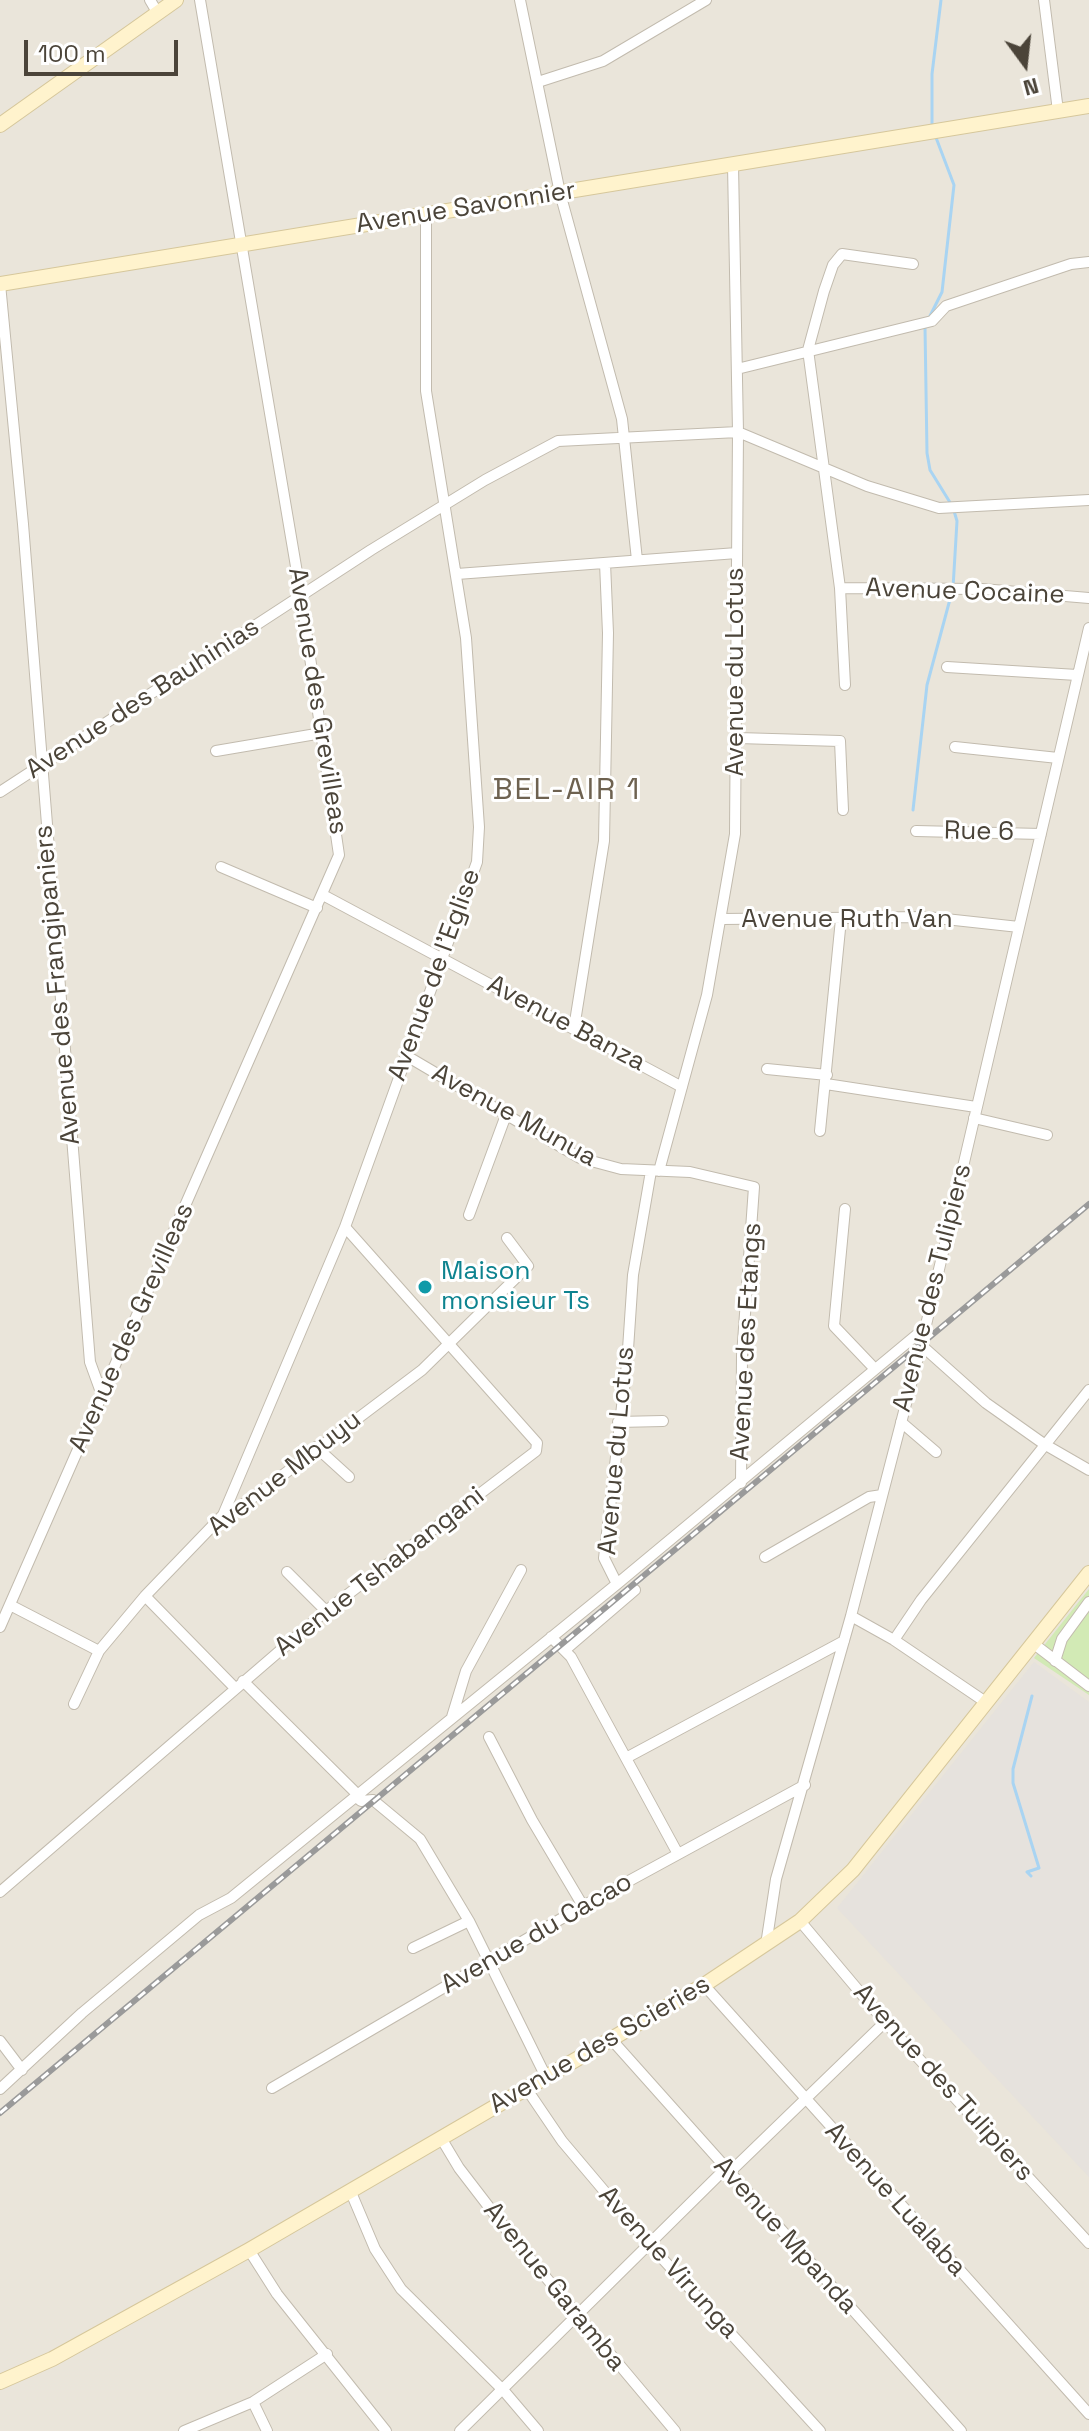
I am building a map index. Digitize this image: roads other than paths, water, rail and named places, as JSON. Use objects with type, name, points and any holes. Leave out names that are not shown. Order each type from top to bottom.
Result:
[{"type":"street","points":[[0,125],[154,6],[176,0]]},
{"type":"street","name":"Avenue des Grevilleas","points":[[0,1627],[338,862],[339,846],[301,596],[200,0]]},
{"type":"street","points":[[520,0],[560,193],[606,352],[625,437],[637,560]]},
{"type":"street","points":[[538,82],[603,61],[706,0]]},
{"type":"street","points":[[1044,0],[1058,111]]},
{"type":"street","name":"Avenue Savonnier","points":[[0,284],[1089,106]]},
{"type":"street","name":"Avenue du Lotus","points":[[0,2089],[82,2013],[199,1915],[231,1898],[617,1584],[604,1558],[627,1364],[633,1275],[655,1171],[707,995],[735,834],[738,432],[733,165]]},
{"type":"street","name":"Avenue de l'Eglise","points":[[223,1515],[345,1227],[405,1055],[474,874],[478,853],[470,685],[457,574],[424,369],[426,215]]},
{"type":"street","points":[[845,685],[840,588],[808,350],[833,265],[842,254],[913,264]]},
{"type":"street","points":[[737,369],[930,321],[946,306],[1071,264],[1089,262]]},
{"type":"street","name":"Avenue des Frangipaniers","points":[[0,284],[23,524],[40,767],[90,1362],[102,1395]]},
{"type":"street","name":"Avenue des Bauhinias","points":[[0,792],[444,504],[551,443],[738,432],[824,470],[903,499],[951,509],[1089,500]]},
{"type":"street","points":[[457,574],[737,553]]},
{"type":"street","points":[[574,1028],[604,841],[608,633],[605,563]]},
{"type":"street","name":"Avenue Cocaine","points":[[840,588],[953,588],[1089,598]]},
{"type":"street","name":"Avenue des Tulipiers","points":[[766,1945],[776,1879],[851,1616],[926,1327],[1089,628]]},
{"type":"street","points":[[947,667],[1077,675]]},
{"type":"street","points":[[216,751],[322,733]]},
{"type":"street","points":[[738,738],[840,741],[843,810]]},
{"type":"street","points":[[955,747],[1058,758]]},
{"type":"street","name":"Rue 6","points":[[916,831],[1041,834]]},
{"type":"street","points":[[221,867],[317,908]]},
{"type":"street","name":"Avenue Banza","points":[[323,895],[682,1087]]},
{"type":"street","name":"Avenue Ruth Van","points":[[722,919],[935,917],[1019,927]]},
{"type":"street","points":[[820,1131],[841,919]]},
{"type":"street","name":"Avenue Munua","points":[[405,1055],[580,1158],[610,1167],[751,1184],[754,1201]]},
{"type":"street","points":[[767,1069],[975,1113],[1047,1135]]},
{"type":"street","points":[[469,1215],[506,1115]]},
{"type":"street","name":"Avenue des Etangs","points":[[741,1483],[742,1356],[754,1201]]},
{"type":"street","points":[[845,1209],[834,1326],[874,1368]]},
{"type":"street","name":"Avenue Tshabangani","points":[[0,1892],[326,1611],[536,1451],[537,1443],[345,1227]]},
{"type":"street","name":"Avenue Mbuyu","points":[[74,1704],[99,1651],[145,1596],[223,1515],[247,1502],[422,1370],[452,1344],[528,1266],[507,1238]]},
{"type":"street","name":"Avenue des Etangs","points":[[617,1584],[926,1327]]},
{"type":"street","points":[[921,1345],[986,1403],[1044,1444],[1089,1470]]},
{"type":"street","points":[[894,1640],[921,1600],[1089,1390]]},
{"type":"street","points":[[618,1422],[663,1421]]},
{"type":"street","points":[[901,1422],[936,1452]]},
{"type":"street","points":[[316,1447],[349,1477]]},
{"type":"street","points":[[765,1557],[869,1497],[882,1495]]},
{"type":"street","points":[[452,1717],[466,1671],[521,1570]]},
{"type":"street","points":[[287,1572],[326,1611]]},
{"type":"street","name":"Avenue des Scieries","points":[[0,2382],[52,2359],[249,2250],[704,1985],[800,1921],[853,1870],[1089,1573]]},
{"type":"street","points":[[565,1650],[635,1590]]},
{"type":"street","points":[[145,1596],[361,1801],[373,1800],[420,1839],[469,1921],[546,2077]]},
{"type":"street","points":[[1055,1661],[1062,1639],[1089,1602]]},
{"type":"street","points":[[10,1605],[99,1651]]},
{"type":"street","points":[[851,1616],[894,1640],[987,1703]]},
{"type":"street","points":[[551,1637],[565,1650],[678,1854]]},
{"type":"street","points":[[626,1758],[844,1641]]},
{"type":"street","points":[[1034,1644],[1089,1686]]},
{"type":"street","points":[[489,1737],[532,1820],[583,1906]]},
{"type":"street","name":"Avenue du Cacao","points":[[272,2088],[583,1906],[805,1785]]},
{"type":"street","points":[[413,1948],[469,1921]]},
{"type":"street","name":"Avenue des Tulipiers","points":[[800,1921],[885,2022],[1089,2243]]},
{"type":"street","name":"Avenue Lualaba","points":[[704,1985],[1089,2414]]},
{"type":"street","points":[[460,2431],[504,2391],[649,2244],[885,2022]]},
{"type":"street","name":"Avenue Mpanda","points":[[611,2039],[961,2431]]},
{"type":"street","points":[[0,2041],[22,2070]]},
{"type":"street","name":"Avenue Virunga","points":[[526,2088],[562,2141],[649,2244],[820,2431]]},
{"type":"street","name":"Avenue Garamba","points":[[441,2138],[474,2189],[576,2317],[675,2431]]},
{"type":"street","points":[[350,2190],[375,2249],[401,2289],[504,2391],[538,2431]]},
{"type":"street","points":[[249,2250],[277,2294],[386,2431]]},
{"type":"street","points":[[184,2431],[253,2402],[327,2354]]},
{"type":"street","points":[[253,2402],[267,2431]]},
{"type":"waterway","points":[[932,128],[932,74],[941,0]]},
{"type":"waterway","points":[[928,320],[942,292],[954,185],[935,135]]},
{"type":"waterway","points":[[925,327],[927,453],[930,470],[951,504]]},
{"type":"waterway","points":[[913,810],[927,685],[953,588],[957,521],[954,511]]},
{"type":"waterway","points":[[1031,1876],[1027,1872],[1039,1868],[1013,1783],[1013,1769],[1032,1696]]},
{"type":"railway","points":[[0,2113],[1089,1204]]},
{"type":"place","name":"Maison monsieur Ts","points":[[425,1287]]},
{"type":"district","name":"BEL-AIR 1","points":[[567,791]]}]
